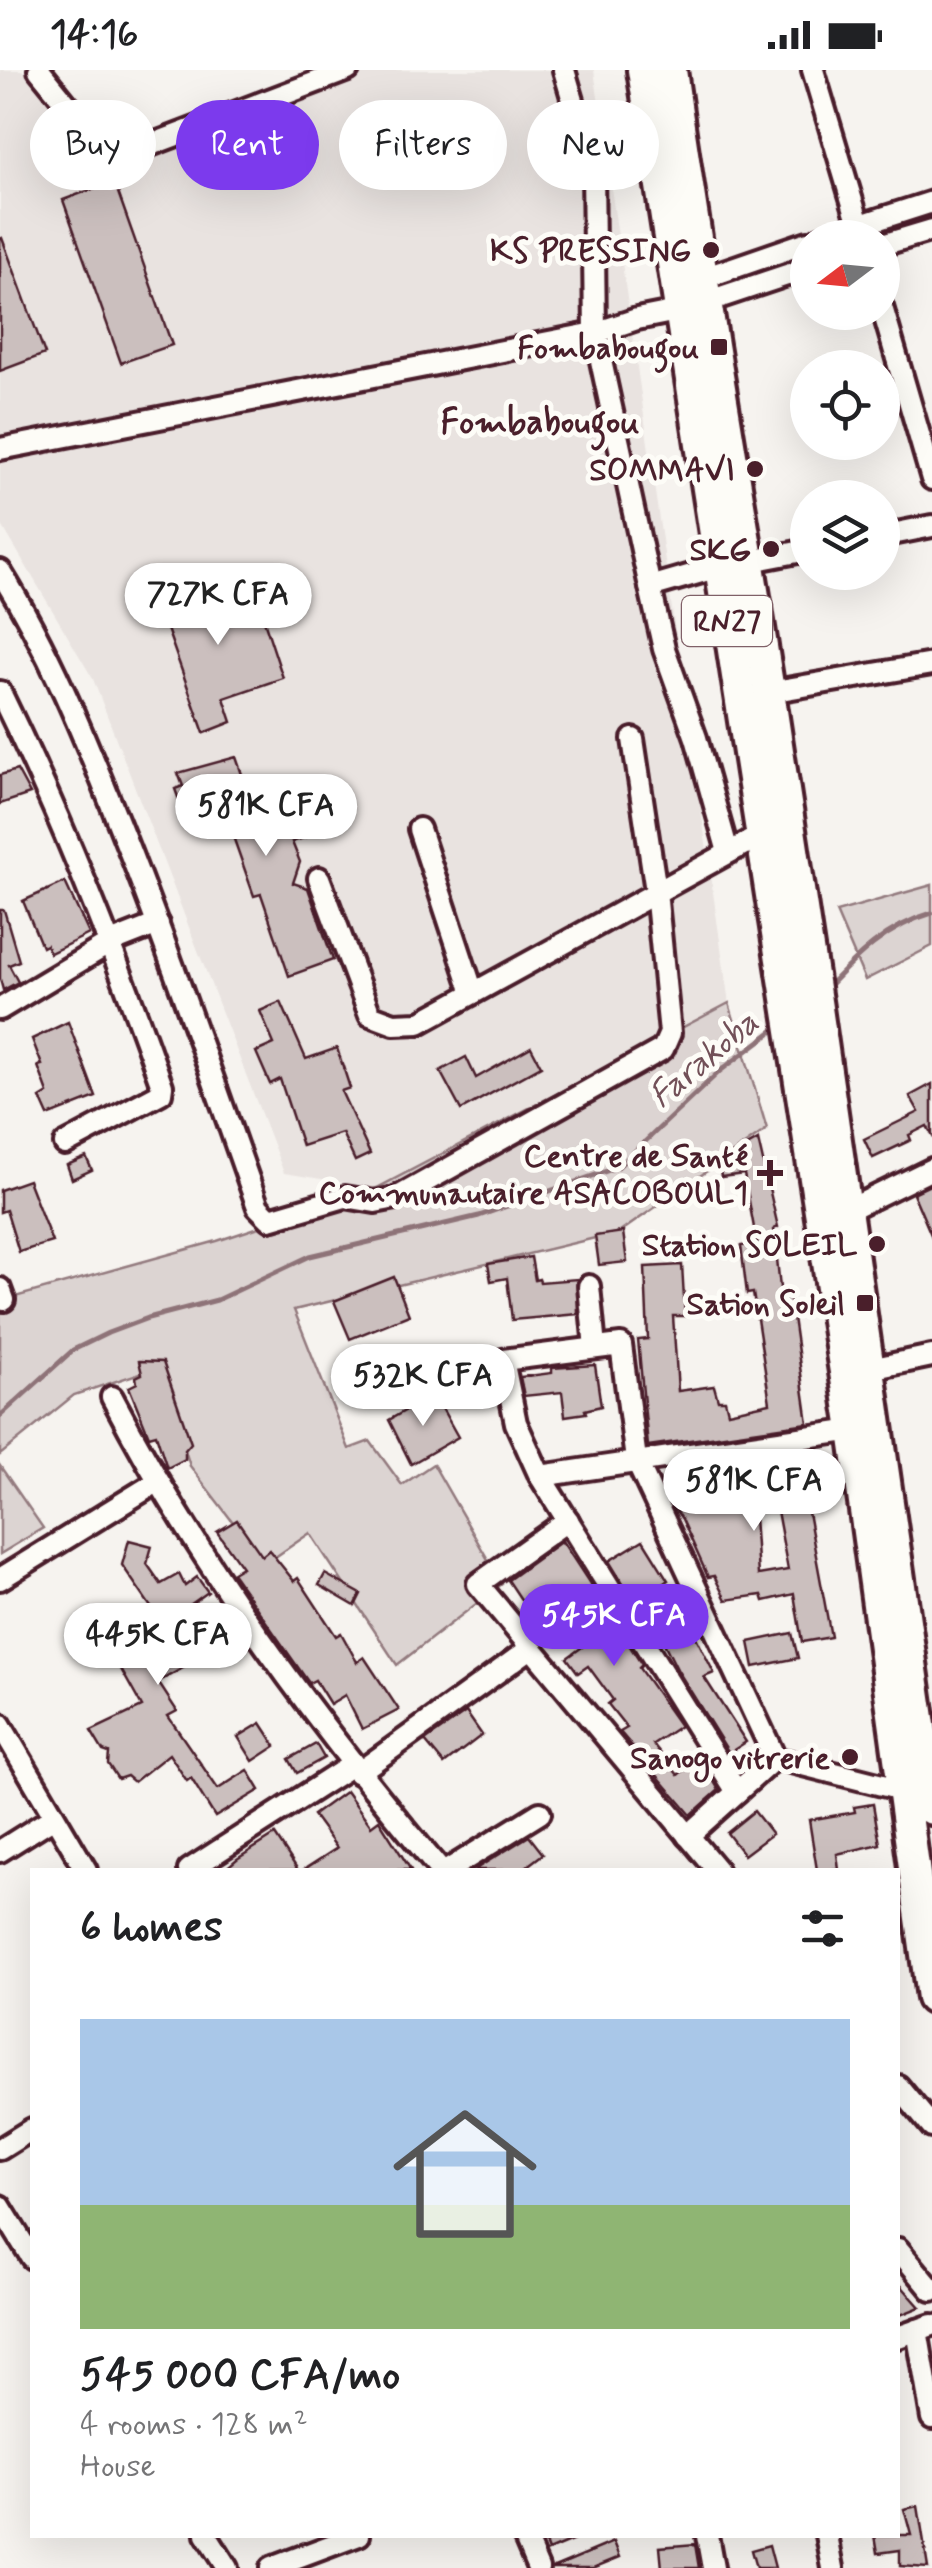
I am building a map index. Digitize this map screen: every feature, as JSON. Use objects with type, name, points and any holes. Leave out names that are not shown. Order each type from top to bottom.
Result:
[{"type":"main road","name":"RN27","points":[[644,70],[691,295],[733,564],[760,835],[790,930]]},
{"type":"main road","name":"RN27","points":[[671,70],[691,295]]},
{"type":"main road","name":"RN27","points":[[733,564],[769,692],[790,930],[840,1261],[854,1430],[932,1998]]},
{"type":"main road","name":"RN27","points":[[840,1261],[870,1369],[932,1809]]},
{"type":"street","points":[[40,70],[94,138],[111,150],[132,152],[348,70]]},
{"type":"street","points":[[564,70],[594,169],[595,333],[664,648],[696,738],[728,852]]},
{"type":"street","points":[[814,70],[858,220]]},
{"type":"street","points":[[888,220],[932,202]]},
{"type":"street","points":[[900,239],[932,230]]},
{"type":"street","points":[[0,449],[595,333],[637,320],[790,250]]},
{"type":"street","points":[[691,295],[790,272]]},
{"type":"street","points":[[889,330],[932,479]]},
{"type":"street","points":[[900,532],[932,526]]},
{"type":"street","points":[[650,588],[733,564],[790,553]]},
{"type":"street","points":[[0,572],[35,628],[72,704],[158,924],[258,1207],[270,1219],[345,1197],[375,1202],[396,1198],[663,1049],[670,1034],[656,891],[633,739]]},
{"type":"street","points":[[769,692],[932,664]]},
{"type":"street","points":[[0,692],[110,943],[162,1090],[65,1144]]},
{"type":"street","points":[[420,829],[473,992]]},
{"type":"street","points":[[319,878],[370,1015],[394,1024],[419,1022],[760,835]]},
{"type":"street","points":[[0,1009],[110,943],[158,924]]},
{"type":"street","points":[[834,1216],[932,1169]]},
{"type":"street","points":[[589,1286],[595,1348]]},
{"type":"street","points":[[737,1792],[540,1476],[516,1423],[502,1360],[620,1345],[636,1460],[775,1758]]},
{"type":"street","points":[[870,1369],[932,1356]]},
{"type":"street","points":[[112,1396],[157,1482],[249,1623],[355,1769],[442,1868]]},
{"type":"street","points":[[540,1476],[854,1430]]},
{"type":"street","points":[[0,1579],[157,1482]]},
{"type":"street","points":[[568,1520],[478,1584],[715,1868]]},
{"type":"street","points":[[192,1868],[355,1769],[531,1648]]},
{"type":"street","points":[[0,1724],[85,1868]]},
{"type":"street","points":[[775,1758],[902,1790]]},
{"type":"street","points":[[688,1836],[775,1758]]},
{"type":"street","points":[[447,1868],[540,1812]]},
{"type":"street","points":[[0,1851],[54,1816]]},
{"type":"street","points":[[900,2088],[932,2127]]},
{"type":"street","points":[[0,2150],[30,2130]]},
{"type":"street","points":[[0,2206],[30,2255]]},
{"type":"street","points":[[900,2250],[932,2290]]},
{"type":"street","points":[[916,2331],[932,2418]]},
{"type":"street","points":[[208,2538],[227,2568]]},
{"type":"street","points":[[272,2568],[352,2538]]},
{"type":"street","points":[[525,2538],[538,2568]]},
{"type":"street","points":[[708,2538],[713,2568]]},
{"type":"street","points":[[828,2538],[833,2568]]},
{"type":"shaded area","points":[[0,70],[22,70],[46,100],[30,100],[30,190],[156,190],[156,155],[176,146],[176,190],[319,190],[319,100],[283,100],[353,70],[594,70],[598,100],[527,100],[527,190],[611,190],[729,1003],[377,1188],[284,1173],[93,679],[0,522]]},
{"type":"shaded area","points":[[932,885],[932,946],[865,980],[836,912]]},
{"type":"shaded area","points":[[729,1003],[767,1129],[620,1232],[294,1310],[349,1449],[370,1441],[402,1485],[433,1464],[502,1584],[397,1665],[310,1533],[265,1564],[190,1466],[158,1367],[74,1395],[0,1455],[0,1305],[4,1300],[217,1241],[377,1188]]},
{"type":"shaded area","points":[[0,1466],[43,1528],[0,1554]]},
{"type":"building","points":[[90,190],[117,190],[172,345],[121,363],[63,200]]},
{"type":"building","points":[[0,239],[45,354],[0,371]]},
{"type":"building","points":[[178,575],[190,608],[253,587],[283,678],[224,698],[232,722],[204,733],[151,584]]},
{"type":"building","points":[[236,757],[256,815],[304,802],[312,835],[292,842],[300,862],[293,883],[308,888],[333,960],[289,976],[261,894],[254,896],[218,794],[182,808],[175,789],[183,786],[178,773]]},
{"type":"building","points":[[17,770],[30,794],[0,804],[0,775]]},
{"type":"building","points":[[65,882],[89,934],[50,953],[46,945],[42,947],[23,901]]},
{"type":"building","points":[[0,910],[4,910],[19,961],[9,965],[18,982],[3,990],[0,979]]},
{"type":"building","points":[[281,1002],[306,1059],[337,1048],[350,1088],[341,1091],[370,1154],[355,1161],[342,1133],[302,1146],[280,1079],[270,1084],[256,1052],[274,1044],[260,1011]]},
{"type":"building","points":[[68,1022],[96,1097],[48,1116],[40,1098],[48,1093],[32,1039]]},
{"type":"building","points":[[531,1047],[541,1066],[461,1110],[440,1071],[466,1057],[476,1078]]},
{"type":"building","points":[[932,1084],[932,1135],[927,1126],[909,1135],[911,1140],[873,1158],[864,1139],[919,1112],[910,1096]]},
{"type":"building","points":[[758,1140],[778,1227],[774,1229],[781,1298],[790,1296],[808,1423],[648,1446],[638,1340],[648,1339],[645,1267],[682,1265],[685,1316],[673,1316],[678,1391],[714,1386],[718,1400],[725,1400],[728,1412],[770,1403],[753,1293],[747,1294],[741,1246],[757,1244],[744,1174],[721,1177],[719,1162]]},
{"type":"building","points":[[86,1157],[92,1170],[72,1179],[67,1165]]},
{"type":"building","points":[[28,1180],[52,1242],[19,1252],[6,1210],[0,1212],[0,1190]]},
{"type":"building","points":[[932,1184],[932,1237],[913,1193]]},
{"type":"building","points":[[623,1232],[627,1262],[599,1265],[595,1236]]},
{"type":"building","points":[[531,1257],[535,1280],[577,1279],[578,1314],[512,1320],[507,1278],[491,1281],[488,1264]]},
{"type":"building","points":[[394,1277],[409,1315],[350,1339],[334,1301]]},
{"type":"building","points":[[139,1361],[163,1362],[191,1443],[185,1450],[185,1459],[167,1468],[156,1434],[149,1436],[129,1387],[142,1374]]},
{"type":"building","points":[[595,1365],[601,1406],[585,1410],[586,1413],[565,1416],[562,1392],[524,1396],[520,1377],[552,1373],[552,1368]]},
{"type":"building","points":[[434,1394],[458,1437],[411,1464],[389,1420]]},
{"type":"building","points":[[802,1451],[811,1506],[807,1507],[831,1637],[802,1642],[794,1594],[764,1601],[762,1595],[726,1600],[714,1576],[708,1577],[671,1503],[671,1495],[677,1495],[671,1471],[750,1459],[758,1575],[788,1570],[767,1457]]},
{"type":"building","points":[[237,1520],[262,1556],[269,1550],[294,1581],[298,1578],[336,1636],[341,1633],[357,1662],[364,1657],[399,1710],[362,1729],[345,1695],[330,1704],[315,1680],[309,1683],[232,1573],[242,1567],[217,1532]]},
{"type":"building","points":[[129,1540],[152,1546],[147,1564],[161,1584],[179,1574],[185,1586],[197,1577],[208,1592],[169,1620],[192,1663],[158,1682],[177,1711],[168,1716],[218,1789],[248,1770],[260,1790],[215,1817],[191,1778],[187,1781],[169,1754],[134,1782],[127,1776],[118,1779],[108,1764],[109,1753],[103,1751],[91,1731],[142,1707],[103,1637],[153,1610],[122,1565]]},
{"type":"building","points":[[643,1540],[668,1580],[634,1602],[609,1561]]},
{"type":"building","points":[[562,1541],[611,1616],[606,1619],[612,1618],[642,1665],[639,1668],[680,1726],[653,1744],[678,1775],[694,1761],[705,1766],[719,1790],[691,1815],[620,1732],[627,1728],[608,1704],[613,1700],[588,1666],[578,1673],[567,1658],[589,1642],[556,1593],[528,1610],[508,1580]]},
{"type":"building","points":[[325,1574],[361,1594],[355,1606],[319,1585]]},
{"type":"building","points":[[680,1605],[714,1673],[704,1677],[746,1742],[729,1753],[678,1671],[648,1611]]},
{"type":"building","points":[[792,1633],[798,1658],[754,1667],[749,1642]]},
{"type":"building","points":[[466,1712],[482,1735],[444,1764],[425,1741]]},
{"type":"building","points":[[261,1723],[276,1746],[253,1761],[238,1737]]},
{"type":"building","points":[[316,1744],[324,1758],[297,1773],[289,1759]]},
{"type":"building","points":[[346,1791],[371,1826],[379,1820],[410,1868],[306,1868],[337,1848],[313,1815]]},
{"type":"building","points":[[873,1804],[880,1844],[837,1854],[839,1868],[817,1868],[809,1820],[855,1812],[854,1807]]},
{"type":"building","points":[[754,1811],[772,1834],[744,1855],[727,1833]]},
{"type":"building","points":[[275,1835],[297,1868],[226,1868]]},
{"type":"building","points":[[529,1836],[543,1854],[525,1868],[477,1868]]},
{"type":"building","points":[[900,2284],[920,2307],[900,2315]]},
{"type":"building","points":[[918,2506],[928,2568],[900,2566],[900,2550],[878,2553],[876,2538],[911,2535],[904,2509]]},
{"type":"building","points":[[543,2538],[579,2538],[548,2551]]},
{"type":"building","points":[[614,2542],[620,2557],[593,2568],[552,2568]]},
{"type":"building","points":[[695,2544],[699,2568],[662,2568],[660,2547]]},
{"type":"building","points":[[769,2545],[775,2568],[756,2568],[751,2550]]},
{"type":"waterway","name":"Farakoba","points":[[825,990],[887,934],[932,913]]},
{"type":"waterway","name":"Farakoba","points":[[0,1416],[73,1350],[108,1333],[217,1300],[310,1256],[479,1216],[618,1167],[720,1071],[781,1025]]},
{"type":"place","name":"KS PRESSING","points":[[711,250]]},
{"type":"place","name":"Fombabougou","points":[[719,347]]},
{"type":"place","name":"SOMMAVI","points":[[755,469]]},
{"type":"place","name":"SKG","points":[[771,549]]},
{"type":"place","name":"Centre de Santé Communautaire ASACOBOUL1","points":[[770,1173]]},
{"type":"place","name":"Station SOLEIL","points":[[877,1244]]},
{"type":"place","name":"Sation Soleil","points":[[865,1303]]},
{"type":"place","name":"Sanogo vitrerie","points":[[850,1757]]},
{"type":"district","name":"Fombabougou","points":[[540,421]]}]
